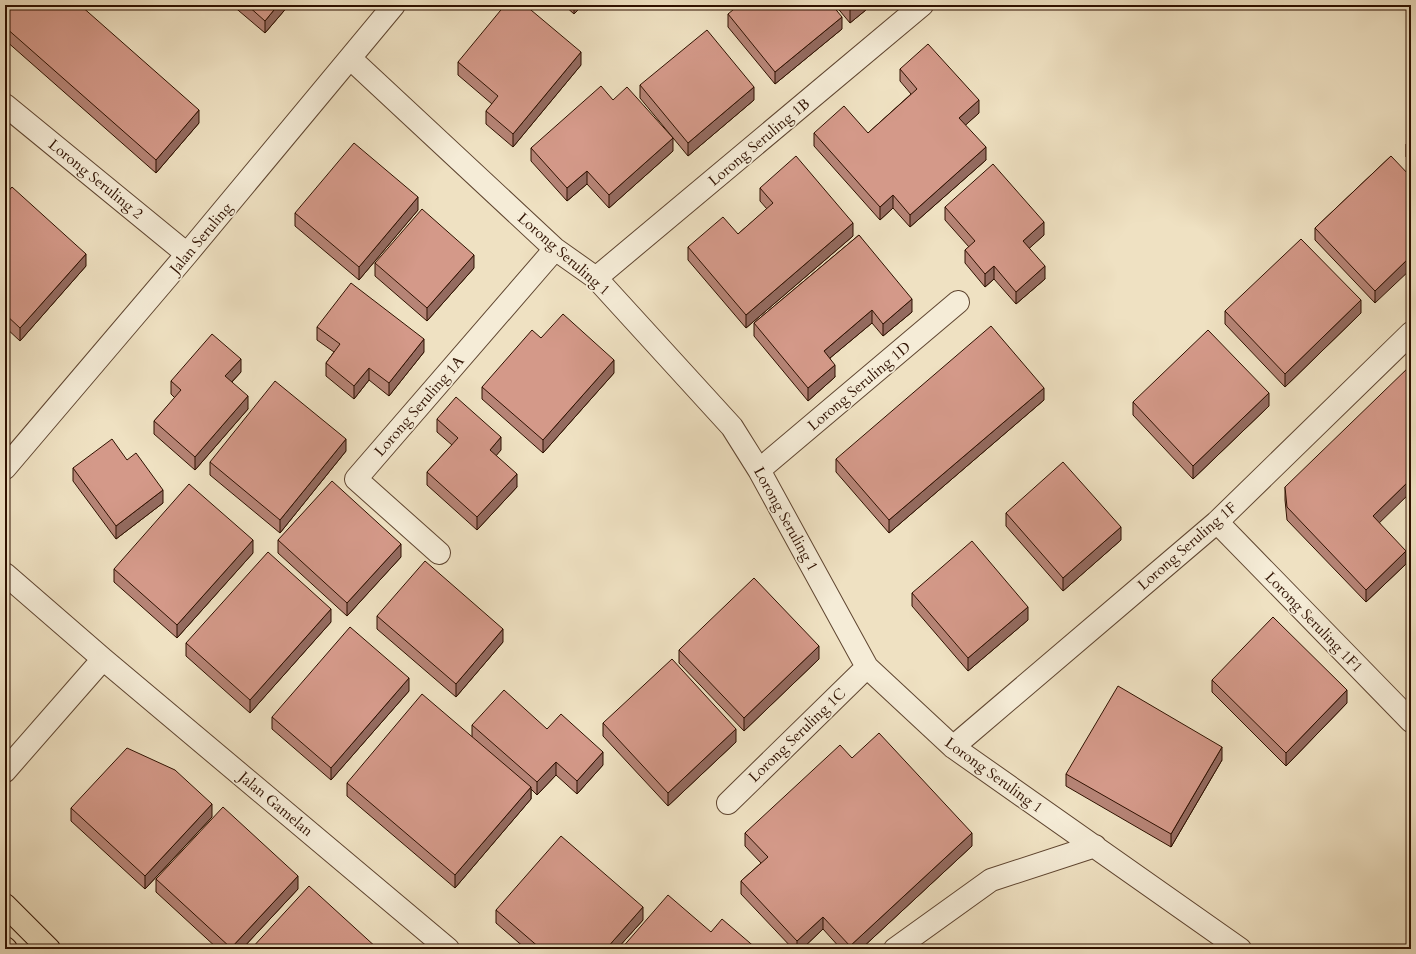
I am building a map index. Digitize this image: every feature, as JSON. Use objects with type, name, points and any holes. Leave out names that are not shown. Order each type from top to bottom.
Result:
[{"type":"main road","points":[[5,905],[49,949]]},
{"type":"street","name":"Jalan Seruling","points":[[5,468],[351,59],[394,5]]},
{"type":"street","name":"Lorong Seruling 1B","points":[[596,278],[922,5]]},
{"type":"street","name":"Lorong Seruling 1","points":[[351,59],[554,249],[596,278],[732,427],[759,470],[867,667],[953,747],[1240,949]]},
{"type":"street","name":"Lorong Seruling 2","points":[[5,105],[187,254]]},
{"type":"street","name":"Lorong Seruling 1A","points":[[439,553],[356,478],[554,249]]},
{"type":"street","name":"Lorong Seruling 1D","points":[[759,470],[958,302]]},
{"type":"street","name":"Lorong Seruling 1F","points":[[953,747],[1217,522],[1411,333]]},
{"type":"street","name":"Lorong Seruling 1F1","points":[[1217,522],[1411,721]]},
{"type":"street","name":"Jalan Gamelan","points":[[5,574],[103,659],[448,949]]},
{"type":"street","points":[[5,771],[103,659]]},
{"type":"street","name":"Lorong Seruling 1C","points":[[728,804],[867,667]]},
{"type":"street","points":[[895,949],[991,880],[1095,846]]},
{"type":"building","points":[[5,5],[80,5],[199,110],[156,160],[5,27]]},
{"type":"building","points":[[247,5],[278,5],[265,21]]},
{"type":"building","points":[[505,5],[525,5],[581,52],[513,134],[486,111],[498,96],[458,62]]},
{"type":"building","points":[[739,5],[832,5],[842,17],[775,72],[728,14]]},
{"type":"building","points":[[846,5],[856,5],[850,10]]},
{"type":"building","points":[[707,30],[754,87],[688,143],[640,85]]},
{"type":"building","points":[[928,44],[979,100],[959,118],[986,147],[910,215],[893,195],[880,207],[814,133],[844,106],[868,133],[917,89],[900,69]]},
{"type":"building","points":[[601,86],[613,100],[627,87],[673,138],[609,195],[587,171],[567,188],[531,148]]},
{"type":"building","points":[[1411,139],[1411,149],[1406,144]]},
{"type":"building","points":[[354,143],[418,197],[359,267],[295,213]]},
{"type":"building","points":[[796,156],[853,223],[746,315],[688,247],[723,217],[738,234],[773,203],[760,188]]},
{"type":"building","points":[[1391,156],[1411,177],[1411,256],[1375,291],[1315,228]]},
{"type":"building","points":[[993,164],[1044,222],[1023,241],[1045,266],[1016,292],[994,266],[985,274],[965,250],[975,241],[945,207]]},
{"type":"building","points":[[12,187],[86,254],[20,328],[5,314],[5,195]]},
{"type":"building","points":[[422,209],[474,255],[427,308],[375,263]]},
{"type":"building","points":[[859,235],[912,299],[883,324],[872,310],[824,351],[835,365],[808,388],[754,323]]},
{"type":"building","points":[[1301,239],[1361,300],[1285,374],[1225,311]]},
{"type":"building","points":[[351,283],[424,339],[389,383],[369,368],[354,386],[326,363],[340,344],[317,327]]},
{"type":"building","points":[[563,314],[614,360],[543,440],[482,387],[532,330],[541,338]]},
{"type":"building","points":[[991,326],[1044,388],[889,520],[836,459]]},
{"type":"building","points":[[1208,330],[1269,393],[1193,466],[1133,402]]},
{"type":"building","points":[[5,331],[8,334],[5,338]]},
{"type":"building","points":[[212,334],[241,359],[225,376],[248,396],[195,457],[154,421],[181,390],[171,381]]},
{"type":"building","points":[[1411,365],[1411,479],[1373,516],[1406,551],[1366,590],[1287,507],[1285,487]]},
{"type":"building","points":[[275,381],[346,439],[280,520],[210,462]]},
{"type":"building","points":[[456,397],[501,437],[490,450],[517,474],[477,517],[427,472],[458,438],[437,419]]},
{"type":"building","points":[[112,439],[127,460],[136,453],[163,490],[116,526],[73,468]]},
{"type":"building","points":[[1063,462],[1121,527],[1063,578],[1006,513]]},
{"type":"building","points":[[332,481],[401,544],[347,603],[278,540]]},
{"type":"building","points":[[189,484],[253,540],[177,625],[114,569]]},
{"type":"building","points":[[972,541],[1028,607],[968,658],[912,593]]},
{"type":"building","points":[[268,552],[331,609],[250,700],[186,643]]},
{"type":"building","points":[[425,561],[503,629],[456,684],[377,616]]},
{"type":"building","points":[[754,578],[819,646],[744,718],[679,650]]},
{"type":"building","points":[[1273,617],[1347,690],[1286,753],[1212,680]]},
{"type":"building","points":[[350,627],[409,678],[331,768],[272,717]]},
{"type":"building","points":[[672,659],[736,729],[668,793],[603,723]]},
{"type":"building","points":[[1118,686],[1222,747],[1171,834],[1066,774]]},
{"type":"building","points":[[504,690],[547,729],[561,714],[603,752],[577,781],[556,762],[537,782],[472,725]]},
{"type":"building","points":[[422,694],[531,787],[455,875],[347,783]]},
{"type":"building","points":[[879,733],[972,833],[850,946],[823,917],[797,941],[741,881],[768,857],[745,833],[840,745],[852,758]]},
{"type":"building","points":[[127,748],[175,770],[212,804],[145,876],[71,808]]},
{"type":"building","points":[[223,807],[298,876],[231,948],[156,879]]},
{"type":"building","points":[[561,836],[643,907],[606,949],[541,949],[496,910]]},
{"type":"building","points":[[309,886],[378,949],[251,949]]},
{"type":"building","points":[[668,895],[711,932],[722,919],[757,949],[621,949]]}]
